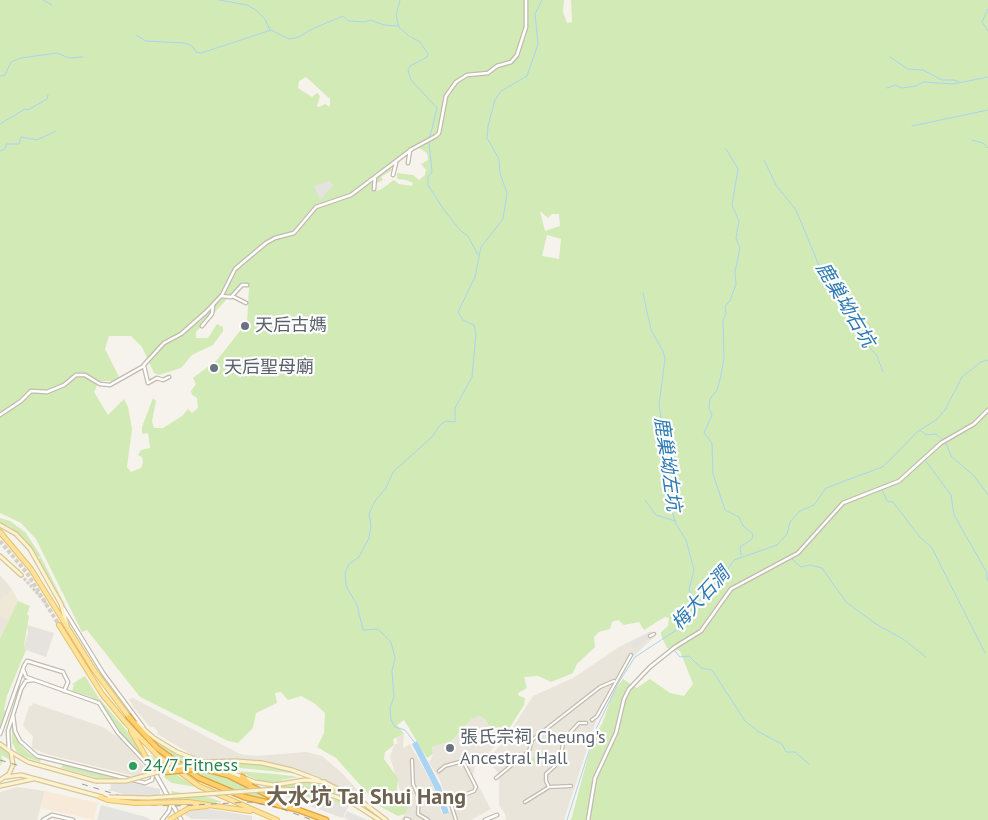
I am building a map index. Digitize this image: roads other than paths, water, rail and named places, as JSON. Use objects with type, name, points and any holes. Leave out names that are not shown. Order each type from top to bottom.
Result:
[{"type":"highway","points":[[129,717],[157,748],[199,778],[244,797],[296,809]]},
{"type":"highway","points":[[165,772],[190,768],[217,771],[296,809],[326,820]]},
{"type":"highway","points":[[242,777],[255,788]]},
{"type":"main road","points":[[0,525],[13,531],[28,546],[61,604],[67,624]]},
{"type":"main road","points":[[0,532],[31,569],[94,670],[129,717],[150,734],[183,755],[268,785],[305,780],[325,782]]},
{"type":"main road","points":[[0,556],[21,575]]},
{"type":"main road","points":[[59,625],[96,685],[126,723],[158,756],[190,780],[276,820]]},
{"type":"main road","points":[[126,723],[154,771]]},
{"type":"main road","points":[[0,744],[28,762],[96,781],[126,782],[165,772],[176,767],[204,762],[231,760],[262,763],[298,771],[325,782],[356,798],[379,820]]},
{"type":"main road","points":[[6,777],[13,765],[10,751]]},
{"type":"main road","points":[[0,780],[6,777],[21,775],[100,797],[135,803],[188,802],[257,812]]},
{"type":"main road","points":[[0,786],[33,778]]},
{"type":"main road","points":[[108,798],[149,798],[277,789],[307,790],[330,794],[386,820]]},
{"type":"main road","points":[[168,820],[189,808],[209,806]]},
{"type":"street","points":[[0,415],[21,401],[31,390],[48,391],[65,384],[76,375],[85,375],[100,384],[110,386],[144,366],[164,343],[181,334],[221,296],[235,270],[266,243],[276,237],[294,233],[316,207],[349,196],[396,163],[410,150],[433,138],[439,133],[446,96],[456,82],[467,75],[488,73],[497,66],[511,62],[518,55],[526,28],[526,0]]},
{"type":"street","points":[[408,163],[410,150]]},
{"type":"street","points":[[393,175],[396,163]]},
{"type":"street","points":[[374,188],[375,177]]},
{"type":"street","points":[[232,296],[242,285],[247,285]]},
{"type":"street","points":[[221,296],[232,296],[246,302]]},
{"type":"street","points":[[202,326],[212,314],[212,305]]},
{"type":"street","points":[[144,366],[148,383],[158,378],[163,380],[170,377]]},
{"type":"street","points":[[588,820],[594,778],[617,730],[624,699],[629,689],[650,667],[675,647],[701,631],[734,587],[798,553],[820,531],[841,504],[899,481],[938,446],[974,424],[988,410]]},
{"type":"street","points":[[61,604],[103,673],[150,734]]},
{"type":"street","points":[[650,636],[654,634]]},
{"type":"street","points":[[592,720],[597,716],[630,655]]},
{"type":"street","points":[[0,734],[25,664],[30,661],[63,672],[68,682],[64,691]]},
{"type":"street","points":[[23,669],[25,676],[96,701],[102,706],[118,733],[154,771],[181,820]]},
{"type":"street","points":[[10,751],[7,736],[22,686],[26,681],[34,680]]},
{"type":"street","points":[[496,778],[529,750],[532,740],[600,687],[614,682]]},
{"type":"street","points":[[13,715],[15,731],[20,741],[37,756],[145,782],[152,779],[154,771]]},
{"type":"street","points":[[549,787],[546,781],[546,774],[555,766],[561,754],[564,739],[579,723],[586,723]]},
{"type":"street","points":[[412,760],[413,784],[419,797],[418,814],[428,820]]},
{"type":"street","points":[[439,771],[444,766],[463,761],[476,787],[474,791],[450,801],[456,820]]},
{"type":"street","points":[[525,802],[549,787],[572,786]]},
{"type":"street","points":[[162,820],[169,812],[170,803]]},
{"type":"street","points":[[43,820],[52,815],[73,820]]},
{"type":"street","points":[[485,820],[498,815]]},
{"type":"water","points":[[417,741],[441,787],[449,813],[443,814],[434,787],[412,744]]},
{"type":"waterway","points":[[43,0],[52,5]]},
{"type":"waterway","points":[[219,0],[247,5],[256,10],[265,19],[270,30]]},
{"type":"waterway","points":[[400,0],[396,15],[399,27],[409,36]]},
{"type":"waterway","points":[[415,743],[405,730],[395,727],[391,720],[390,708],[394,697],[392,671],[395,658],[391,642],[378,629],[363,630],[357,605],[346,586],[345,573],[349,564],[359,557],[369,538],[371,526],[369,514],[375,501],[386,488],[393,472],[432,437],[441,424],[446,421],[455,422],[455,408],[472,377],[476,334],[474,325],[463,320],[458,312],[475,277],[481,247],[503,219],[507,193],[500,173],[499,159],[487,138],[488,126],[495,100],[501,91],[527,76],[538,44],[535,14],[542,0]]},
{"type":"waterway","points":[[988,9],[982,22],[988,31]]},
{"type":"waterway","points":[[136,35],[146,41],[185,43],[192,46],[196,52],[201,53],[271,30],[289,39],[299,37],[312,29],[343,16],[349,21],[365,22],[370,20],[384,25],[398,26]]},
{"type":"waterway","points":[[411,37],[420,42],[428,54],[427,57],[410,66],[408,70],[411,80],[437,108],[430,137]]},
{"type":"waterway","points":[[0,76],[5,75],[11,62],[21,58],[57,53],[69,58],[83,57]]},
{"type":"waterway","points":[[890,57],[908,69],[923,70],[942,80],[959,82]]},
{"type":"waterway","points":[[887,88],[895,85],[902,88],[916,86],[923,82],[953,84],[988,77]]},
{"type":"waterway","points":[[0,124],[25,109],[28,110],[47,99],[48,95]]},
{"type":"waterway","points":[[912,126],[988,110]]},
{"type":"waterway","points":[[0,151],[5,149],[6,144],[19,144],[21,137],[37,140],[56,131]]},
{"type":"waterway","points":[[972,140],[983,143],[988,148]]},
{"type":"waterway","points":[[429,141],[432,172],[428,177],[428,185],[444,210],[460,230],[468,236],[478,255]]},
{"type":"waterway","points":[[726,149],[738,169],[732,205],[739,221],[736,238],[740,248],[735,272],[736,284],[730,301],[725,306],[726,314],[723,320],[724,357],[721,376],[717,390],[710,399],[709,408],[712,415],[704,433],[712,443],[713,474],[725,510],[739,517],[743,526],[753,534],[752,539],[740,547],[741,555]]},
{"type":"waterway","name":"鹿巢坳右坑","points":[[764,160],[776,185],[796,210],[825,280],[839,300],[853,311],[860,336],[877,356],[883,372]]},
{"type":"waterway","name":"鹿巢坳左坑","points":[[643,293],[651,330],[663,351],[665,359],[659,405],[663,429],[662,460],[675,502],[672,511],[676,524],[686,540],[694,570],[689,590],[697,602]]},
{"type":"waterway","name":"梅大石澗","points":[[567,820],[596,729],[619,682],[635,657],[678,629],[706,589],[720,581],[734,560],[777,545],[787,534],[790,522],[800,511],[814,505],[826,488],[882,467],[917,432],[936,420],[945,410],[962,377],[981,362],[988,360]]},
{"type":"waterway","points":[[921,431],[926,435],[936,434],[942,439]]},
{"type":"waterway","points":[[946,443],[951,456],[974,476],[988,495]]},
{"type":"waterway","points":[[925,460],[951,495],[954,515],[986,571],[988,581]]},
{"type":"waterway","points":[[882,490],[887,501],[893,502],[919,536],[932,548],[985,653]]},
{"type":"waterway","points":[[645,500],[656,515],[675,521]]},
{"type":"waterway","points":[[792,559],[801,567],[810,565],[822,568],[846,602],[876,624],[903,639],[926,657]]},
{"type":"waterway","points":[[672,650],[680,657],[689,656],[701,668],[712,670],[745,721],[759,732],[782,744],[786,752],[795,752],[809,764]]},
{"type":"tunnel","points":[[0,541],[27,573],[59,625]]},
{"type":"tunnel","points":[[21,575],[46,603]]},
{"type":"railway","points":[[0,760],[20,766]]},
{"type":"railway","points":[[82,784],[151,805],[174,806],[251,802],[277,807],[312,820]]},
{"type":"place","name":"天后古媽","points":[[245,326]]},
{"type":"place","name":"天后聖母廟","points":[[214,368]]},
{"type":"place","name":"張氏宗祠 Cheung's Ancestral Hall","points":[[450,748]]},
{"type":"place","name":"24/7 Fitness","points":[[133,766]]},
{"type":"district","name":"大水坑 Tai Shui Hang","points":[[366,798]]}]
